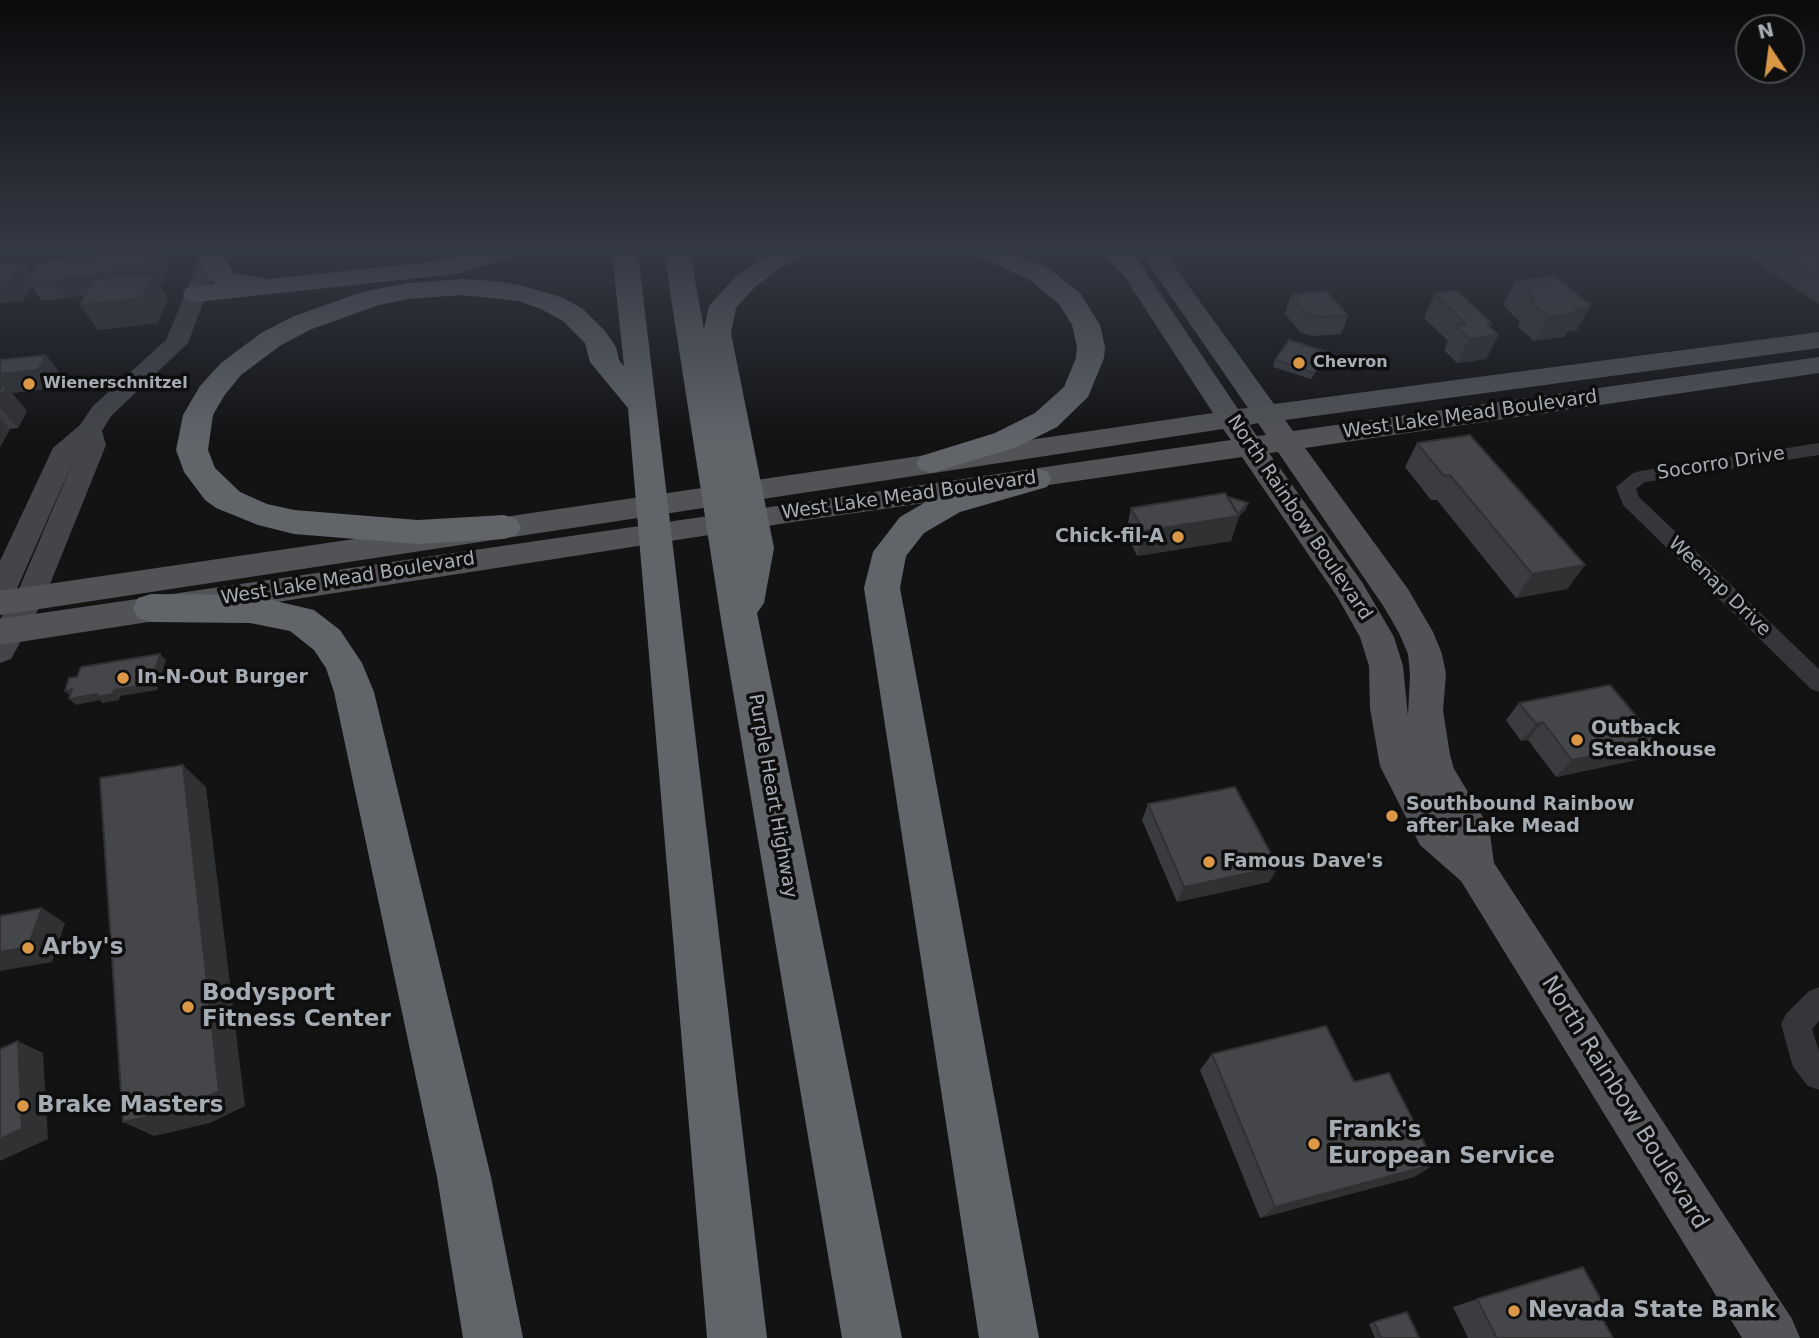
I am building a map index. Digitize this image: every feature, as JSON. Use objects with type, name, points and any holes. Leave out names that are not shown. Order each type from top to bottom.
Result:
[{"type":"highway","points":[[320,315],[271,339],[231,369],[211,391],[198,415],[192,450],[200,472],[216,492],[258,514],[294,522],[418,532],[504,527]]},
{"type":"highway","points":[[573,315],[596,338],[602,347],[605,362],[643,407]]},
{"type":"highway","points":[[632,315],[737,1338]]},
{"type":"highway","name":"Purple Heart Highway","points":[[688,315],[741,626],[872,1338]]},
{"type":"highway","points":[[721,315],[718,344],[757,548],[741,626]]},
{"type":"highway","points":[[719,323],[725,315]]},
{"type":"highway","points":[[932,463],[1006,440],[1046,420],[1077,391],[1090,358],[1091,347],[1081,315]]},
{"type":"highway","points":[[1009,1338],[882,588],[890,552],[912,525],[948,504],[1035,479]]},
{"type":"highway","points":[[151,608],[250,609],[292,617],[301,620],[327,640],[343,663],[354,692],[464,1177],[493,1338]]},
{"type":"main road","points":[[6,618],[93,445],[89,431],[102,411],[176,343],[187,315]]},
{"type":"main road","name":"North Rainbow Boulevard","points":[[1176,315],[1256,430],[1377,637],[1386,666],[1388,708],[1399,766],[1434,833],[1475,868],[1773,1338]]},
{"type":"main road","name":"West Lake Mead Boulevard","points":[[6,618],[151,608],[565,532],[790,499],[1035,479],[1256,430],[1653,371],[1819,340]]},
{"type":"main road","points":[[1489,412],[1653,371],[1761,364],[1806,367]]},
{"type":"main road","name":"West Lake Mead Boulevard","points":[[790,499],[932,463],[1256,430],[1489,412],[1806,367]]},
{"type":"main road","name":"West Lake Mead Boulevard","points":[[6,618],[504,527],[565,532]]},
{"type":"street","name":"Socorro Drive","points":[[1626,487],[1640,477],[1817,450]]},
{"type":"street","name":"Weenap Drive","points":[[1626,487],[1630,500],[1819,683]]},
{"type":"street","points":[[1819,1000],[1796,1024],[1804,1056],[1819,1075]]},
{"type":"building","points":[[1313,315],[1348,316],[1318,317]]},
{"type":"building","points":[[1457,315],[1483,315],[1498,335],[1469,339],[1455,325],[1466,324]]},
{"type":"building","points":[[1289,340],[1327,352],[1314,373],[1275,360]]},
{"type":"building","points":[[46,355],[38,370],[0,374],[0,360]]},
{"type":"building","points":[[7,386],[0,398],[0,387]]},
{"type":"building","points":[[1470,435],[1585,565],[1532,574],[1450,475],[1444,476],[1417,443]]},
{"type":"building","points":[[1225,493],[1239,516],[1144,531],[1131,508]]},
{"type":"building","points":[[1228,497],[1248,503],[1238,514]]},
{"type":"building","name":"In-N-Out Burger","points":[[160,654],[151,684],[114,690],[113,694],[96,697],[97,694],[69,699],[72,689],[65,691],[69,678],[77,677],[81,667]]},
{"type":"building","points":[[1610,685],[1658,742],[1572,760],[1543,722],[1536,724],[1519,703]]},
{"type":"building","points":[[183,765],[219,1091],[182,1109],[123,1122],[100,778]]},
{"type":"building","name":"Famous Dave's","points":[[1235,787],[1278,867],[1184,887],[1148,804]]},
{"type":"building","points":[[42,908],[28,947],[0,952],[0,916]]},
{"type":"building","name":"Frank's European Service","points":[[1326,1026],[1354,1082],[1389,1073],[1435,1164],[1275,1207],[1212,1054]]},
{"type":"building","points":[[18,1041],[22,1129],[0,1139],[0,1049]]},
{"type":"building","name":"Nevada State Bank","points":[[1583,1267],[1606,1309],[1598,1311],[1613,1338],[1497,1338],[1477,1299]]},
{"type":"building","points":[[1407,1312],[1419,1338],[1381,1338],[1374,1322]]},
{"type":"place","name":"Chevron","points":[[1299,363]]},
{"type":"place","name":"Wienerschnitzel","points":[[29,384]]},
{"type":"place","name":"Chick-fil-A","points":[[1178,537]]},
{"type":"place","name":"In-N-Out Burger","points":[[123,678]]},
{"type":"place","name":"Outback Steakhouse","points":[[1577,740]]},
{"type":"place","name":"Southbound Rainbow after Lake Mead","points":[[1392,816]]},
{"type":"place","name":"Famous Dave's","points":[[1209,862]]},
{"type":"place","name":"Arby's","points":[[28,948]]},
{"type":"place","name":"Bodysport Fitness Center","points":[[188,1007]]},
{"type":"place","name":"Brake Masters","points":[[23,1106]]},
{"type":"place","name":"Frank's European Service","points":[[1314,1144]]},
{"type":"place","name":"Nevada State Bank","points":[[1514,1311]]}]
